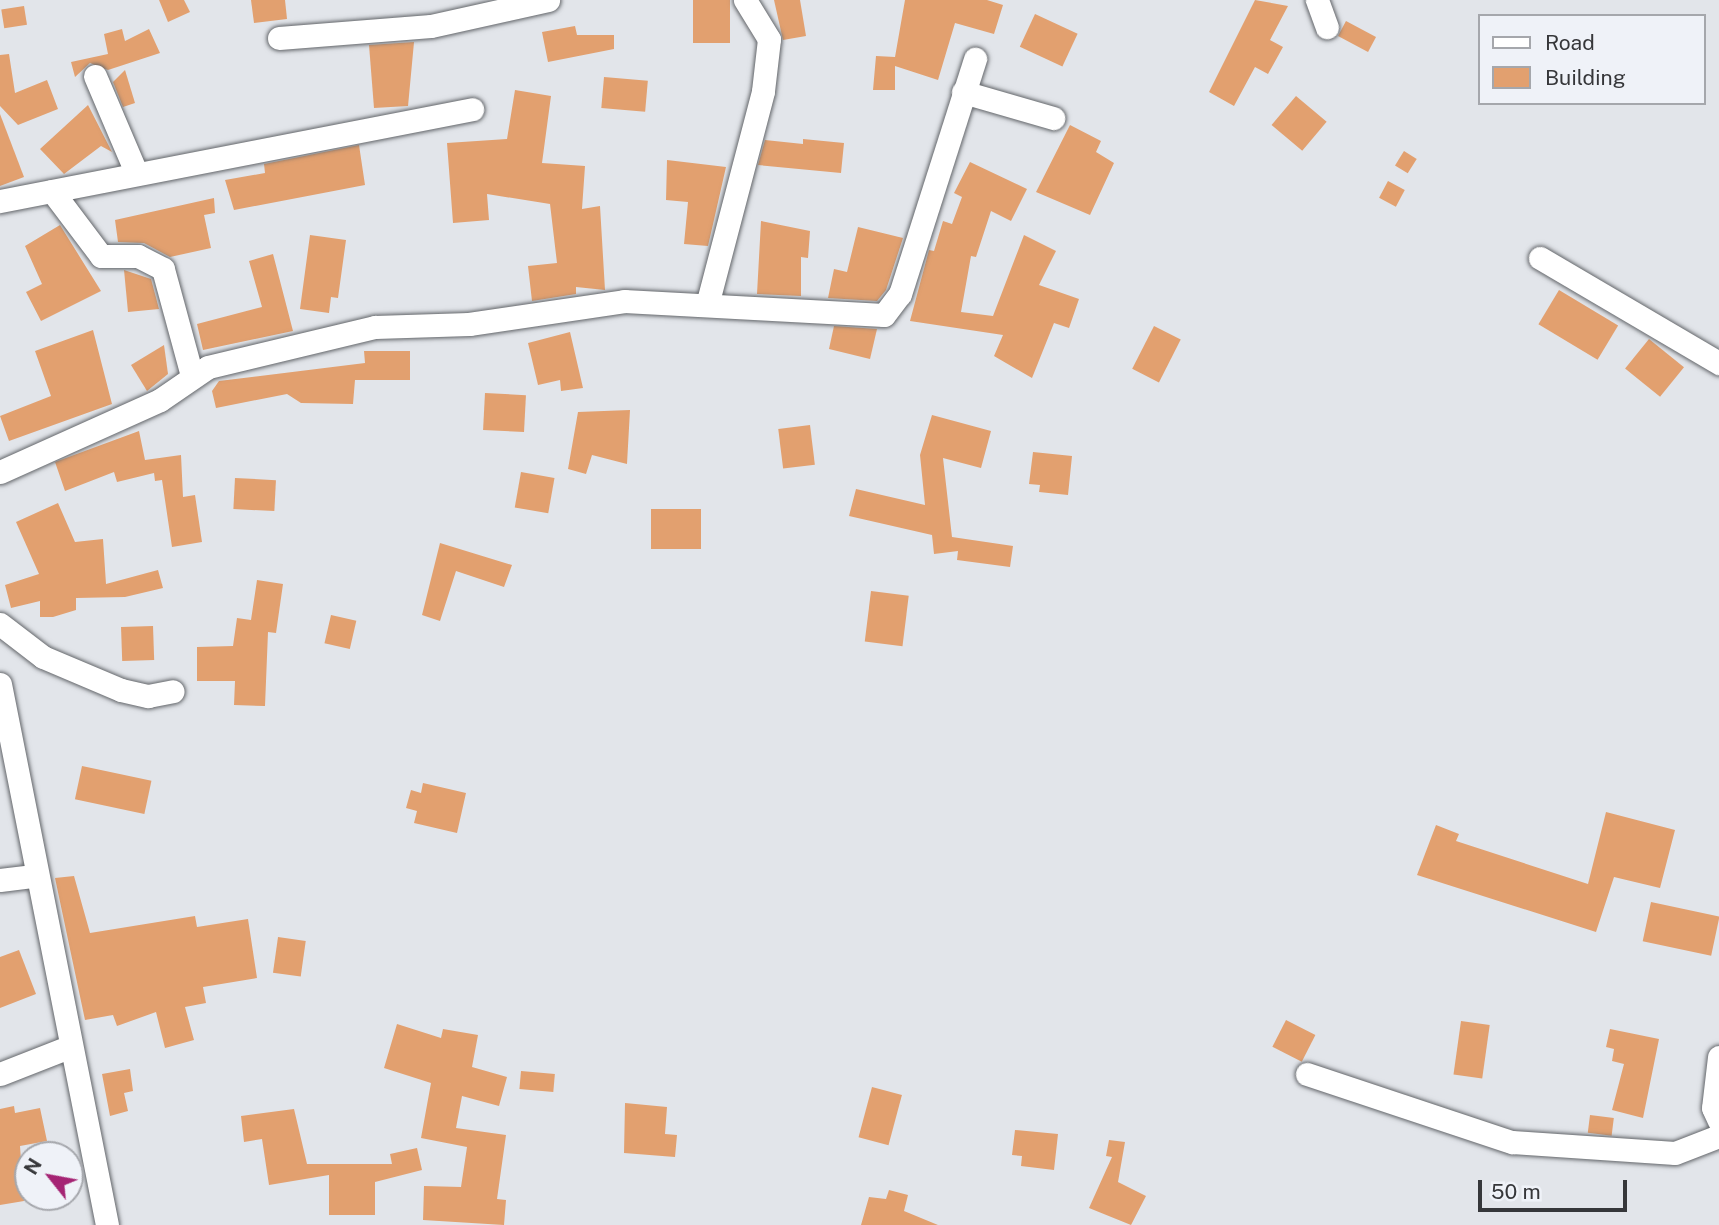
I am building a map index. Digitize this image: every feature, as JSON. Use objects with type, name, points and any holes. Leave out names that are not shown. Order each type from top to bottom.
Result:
[{"type":"street","points":[[279,38],[431,26],[548,0]]},
{"type":"street","points":[[707,305],[763,91],[768,39],[746,0]]},
{"type":"street","points":[[1317,0],[1326,27]]},
{"type":"street","points":[[0,472],[160,400],[192,376],[375,327],[481,322],[624,301],[884,315],[900,294],[975,59]]},
{"type":"street","points":[[95,76],[136,172]]},
{"type":"street","points":[[963,92],[1053,118]]},
{"type":"street","points":[[0,201],[136,172],[472,109]]},
{"type":"street","points":[[52,191],[102,256],[138,256],[163,269],[192,376]]},
{"type":"street","points":[[1540,258],[1719,363]]},
{"type":"street","points":[[0,624],[43,657],[121,690],[148,696],[173,691]]},
{"type":"street","points":[[0,684],[34,876],[107,1225]]},
{"type":"street","points":[[0,880],[34,876]]},
{"type":"street","points":[[0,1073],[69,1047]]},
{"type":"street","points":[[1719,1056],[1713,1108],[1719,1121]]},
{"type":"street","points":[[1307,1074],[1512,1142],[1675,1153],[1719,1136]]},
{"type":"building","points":[[159,0],[184,0],[190,12],[168,22]]},
{"type":"building","points":[[251,0],[285,0],[287,19],[254,23]]},
{"type":"building","points":[[693,0],[730,0],[730,43],[693,43]]},
{"type":"building","points":[[774,0],[800,0],[806,36],[783,40]]},
{"type":"building","points":[[905,0],[987,0],[1003,5],[994,34],[955,23],[938,80],[895,66],[895,90],[873,90],[876,56],[895,57]]},
{"type":"building","points":[[1255,0],[1288,6],[1270,40],[1283,47],[1268,74],[1255,67],[1234,106],[1209,92]]},
{"type":"building","points":[[24,6],[27,25],[4,28],[1,10]]},
{"type":"building","points":[[1035,14],[1078,34],[1062,66],[1020,47]]},
{"type":"building","points":[[1346,21],[1376,37],[1368,52],[1338,36]]},
{"type":"building","points":[[575,26],[577,35],[614,35],[614,49],[548,62],[542,32]]},
{"type":"building","points":[[122,29],[125,41],[149,29],[160,53],[108,70],[90,63],[75,77],[71,62],[108,54],[104,34]]},
{"type":"building","points":[[414,42],[408,106],[374,108],[369,45]]},
{"type":"building","points":[[9,54],[15,93],[47,80],[58,109],[18,125],[0,106],[0,55]]},
{"type":"building","points":[[125,70],[135,103],[123,107],[113,82]]},
{"type":"building","points":[[604,77],[648,81],[645,112],[601,108]]},
{"type":"building","points":[[515,90],[551,96],[542,163],[585,166],[582,209],[600,206],[605,290],[576,287],[576,294],[532,301],[528,266],[557,263],[550,204],[487,194],[489,220],[453,223],[447,143],[507,139]]},
{"type":"building","points":[[1296,96],[1327,122],[1302,151],[1272,125]]},
{"type":"building","points":[[88,105],[112,152],[101,146],[64,174],[40,149]]},
{"type":"building","points":[[0,114],[24,177],[0,186]]},
{"type":"building","points":[[1070,125],[1101,141],[1096,152],[1114,163],[1090,215],[1036,192]]},
{"type":"building","points":[[803,139],[844,143],[841,173],[758,165],[765,140],[803,144]]},
{"type":"building","points":[[359,145],[365,185],[234,210],[225,180],[265,173],[264,164]]},
{"type":"building","points":[[1404,151],[1417,159],[1408,173],[1395,165]]},
{"type":"building","points":[[667,160],[726,167],[708,246],[684,244],[688,202],[666,200]]},
{"type":"building","points":[[970,162],[1027,189],[1011,221],[991,211],[976,257],[971,256],[961,312],[993,316],[1024,235],[1056,251],[1039,285],[1079,299],[1069,328],[1054,323],[1032,378],[994,356],[1003,335],[910,321],[929,250],[934,251],[943,221],[952,224],[962,197],[954,193]]},
{"type":"building","points":[[1388,181],[1405,190],[1396,207],[1379,198]]},
{"type":"building","points":[[214,198],[215,213],[204,215],[211,248],[170,257],[144,243],[118,242],[115,220]]},
{"type":"building","points":[[761,221],[810,231],[808,258],[801,257],[801,296],[757,294]]},
{"type":"building","points":[[60,225],[101,291],[41,321],[26,292],[42,284],[25,246]]},
{"type":"building","points":[[858,227],[903,238],[886,290],[877,301],[828,298],[834,269],[847,272]]},
{"type":"building","points":[[310,235],[346,240],[338,298],[331,297],[329,313],[300,309]]},
{"type":"building","points":[[273,254],[293,331],[203,350],[197,324],[262,307],[249,261]]},
{"type":"building","points":[[124,270],[151,279],[159,309],[128,312]]},
{"type":"building","points":[[1559,290],[1618,326],[1598,360],[1538,324]]},
{"type":"building","points":[[834,326],[877,329],[870,359],[829,349]]},
{"type":"building","points":[[1154,326],[1181,340],[1159,382],[1132,369]]},
{"type":"building","points":[[93,330],[112,404],[9,441],[0,416],[51,396],[35,351]]},
{"type":"building","points":[[570,332],[583,388],[561,391],[560,380],[538,385],[528,343]]},
{"type":"building","points":[[1649,339],[1684,367],[1660,397],[1625,369]]},
{"type":"building","points":[[164,345],[168,374],[147,391],[131,365]]},
{"type":"building","points":[[364,351],[410,351],[410,380],[355,380],[353,404],[301,403],[287,394],[216,408],[212,391],[219,381],[365,363]]},
{"type":"building","points":[[485,393],[526,395],[524,432],[483,430]]},
{"type":"building","points":[[630,410],[627,464],[592,455],[586,474],[568,469],[578,412]]},
{"type":"building","points":[[932,415],[991,431],[981,468],[943,458],[952,537],[1013,546],[1010,567],[957,560],[958,551],[934,554],[932,535],[849,516],[856,489],[925,505],[920,455]]},
{"type":"building","points":[[810,425],[815,465],[783,469],[778,429]]},
{"type":"building","points":[[139,431],[145,460],[181,455],[183,497],[195,495],[202,542],[172,547],[162,480],[155,481],[154,473],[117,482],[114,472],[65,491],[55,462]]},
{"type":"building","points":[[1033,452],[1072,456],[1068,495],[1039,492],[1040,485],[1029,484]]},
{"type":"building","points":[[521,472],[554,478],[548,513],[515,507]]},
{"type":"building","points":[[235,478],[276,480],[274,511],[233,509]]},
{"type":"building","points":[[58,503],[75,542],[103,539],[106,584],[158,570],[163,588],[125,597],[76,598],[76,610],[53,617],[40,617],[40,601],[11,608],[5,585],[39,574],[16,522]]},
{"type":"building","points":[[651,509],[701,509],[701,549],[651,549]]},
{"type":"building","points":[[440,543],[512,565],[504,587],[456,571],[440,621],[422,615]]},
{"type":"building","points":[[257,580],[283,584],[276,633],[268,632],[265,706],[234,705],[235,681],[197,681],[197,647],[233,646],[237,618],[251,620]]},
{"type":"building","points":[[871,591],[909,596],[903,646],[865,642]]},
{"type":"building","points":[[331,615],[356,621],[350,649],[324,643]]},
{"type":"building","points":[[153,626],[154,660],[122,661],[121,627]]},
{"type":"building","points":[[82,766],[151,781],[144,814],[75,799]]},
{"type":"building","points":[[423,783],[466,793],[457,833],[414,823],[417,811],[406,808],[411,790],[421,793]]},
{"type":"building","points":[[1606,812],[1675,830],[1660,888],[1614,877],[1596,932],[1417,875],[1436,825],[1459,834],[1456,841],[1588,884]]},
{"type":"building","points":[[74,876],[90,933],[195,916],[197,927],[248,919],[257,978],[203,987],[206,1003],[185,1007],[194,1040],[165,1048],[156,1012],[117,1026],[113,1015],[85,1020],[55,878]]},
{"type":"building","points":[[1651,902],[1719,916],[1711,956],[1643,941]]},
{"type":"building","points":[[278,937],[306,941],[301,977],[273,973]]},
{"type":"building","points":[[19,950],[36,994],[0,1008],[0,957]]},
{"type":"building","points":[[1286,1020],[1315,1035],[1302,1062],[1272,1047]]},
{"type":"building","points":[[1461,1021],[1490,1025],[1482,1079],[1453,1074]]},
{"type":"building","points":[[397,1024],[441,1038],[443,1029],[478,1035],[472,1067],[507,1077],[499,1106],[462,1096],[456,1128],[506,1135],[497,1199],[506,1200],[504,1225],[423,1220],[424,1186],[461,1187],[467,1147],[421,1138],[431,1083],[384,1068]]},
{"type":"building","points":[[1610,1029],[1659,1039],[1643,1118],[1612,1110],[1624,1064],[1612,1061],[1614,1049],[1606,1047]]},
{"type":"building","points":[[130,1069],[133,1091],[124,1093],[128,1111],[110,1116],[102,1074]]},
{"type":"building","points":[[521,1071],[555,1074],[553,1092],[519,1089]]},
{"type":"building","points":[[872,1087],[902,1095],[888,1145],[859,1137]]},
{"type":"building","points":[[625,1103],[667,1107],[665,1134],[677,1135],[675,1157],[624,1153]]},
{"type":"building","points":[[14,1106],[15,1113],[40,1108],[47,1141],[14,1141],[14,1203],[0,1205],[0,1109]]},
{"type":"building","points":[[294,1109],[307,1164],[392,1164],[390,1154],[417,1148],[422,1170],[375,1182],[375,1215],[329,1215],[329,1175],[269,1185],[262,1139],[244,1142],[241,1116]]},
{"type":"building","points":[[1590,1115],[1614,1118],[1612,1136],[1588,1133]]},
{"type":"building","points":[[1015,1130],[1058,1134],[1054,1170],[1021,1166],[1022,1156],[1012,1155]]},
{"type":"building","points":[[1109,1140],[1125,1142],[1118,1182],[1146,1196],[1131,1225],[1089,1208],[1112,1157],[1106,1156]]},
{"type":"building","points":[[889,1190],[908,1195],[904,1211],[938,1225],[861,1225],[869,1197],[886,1199]]}]
